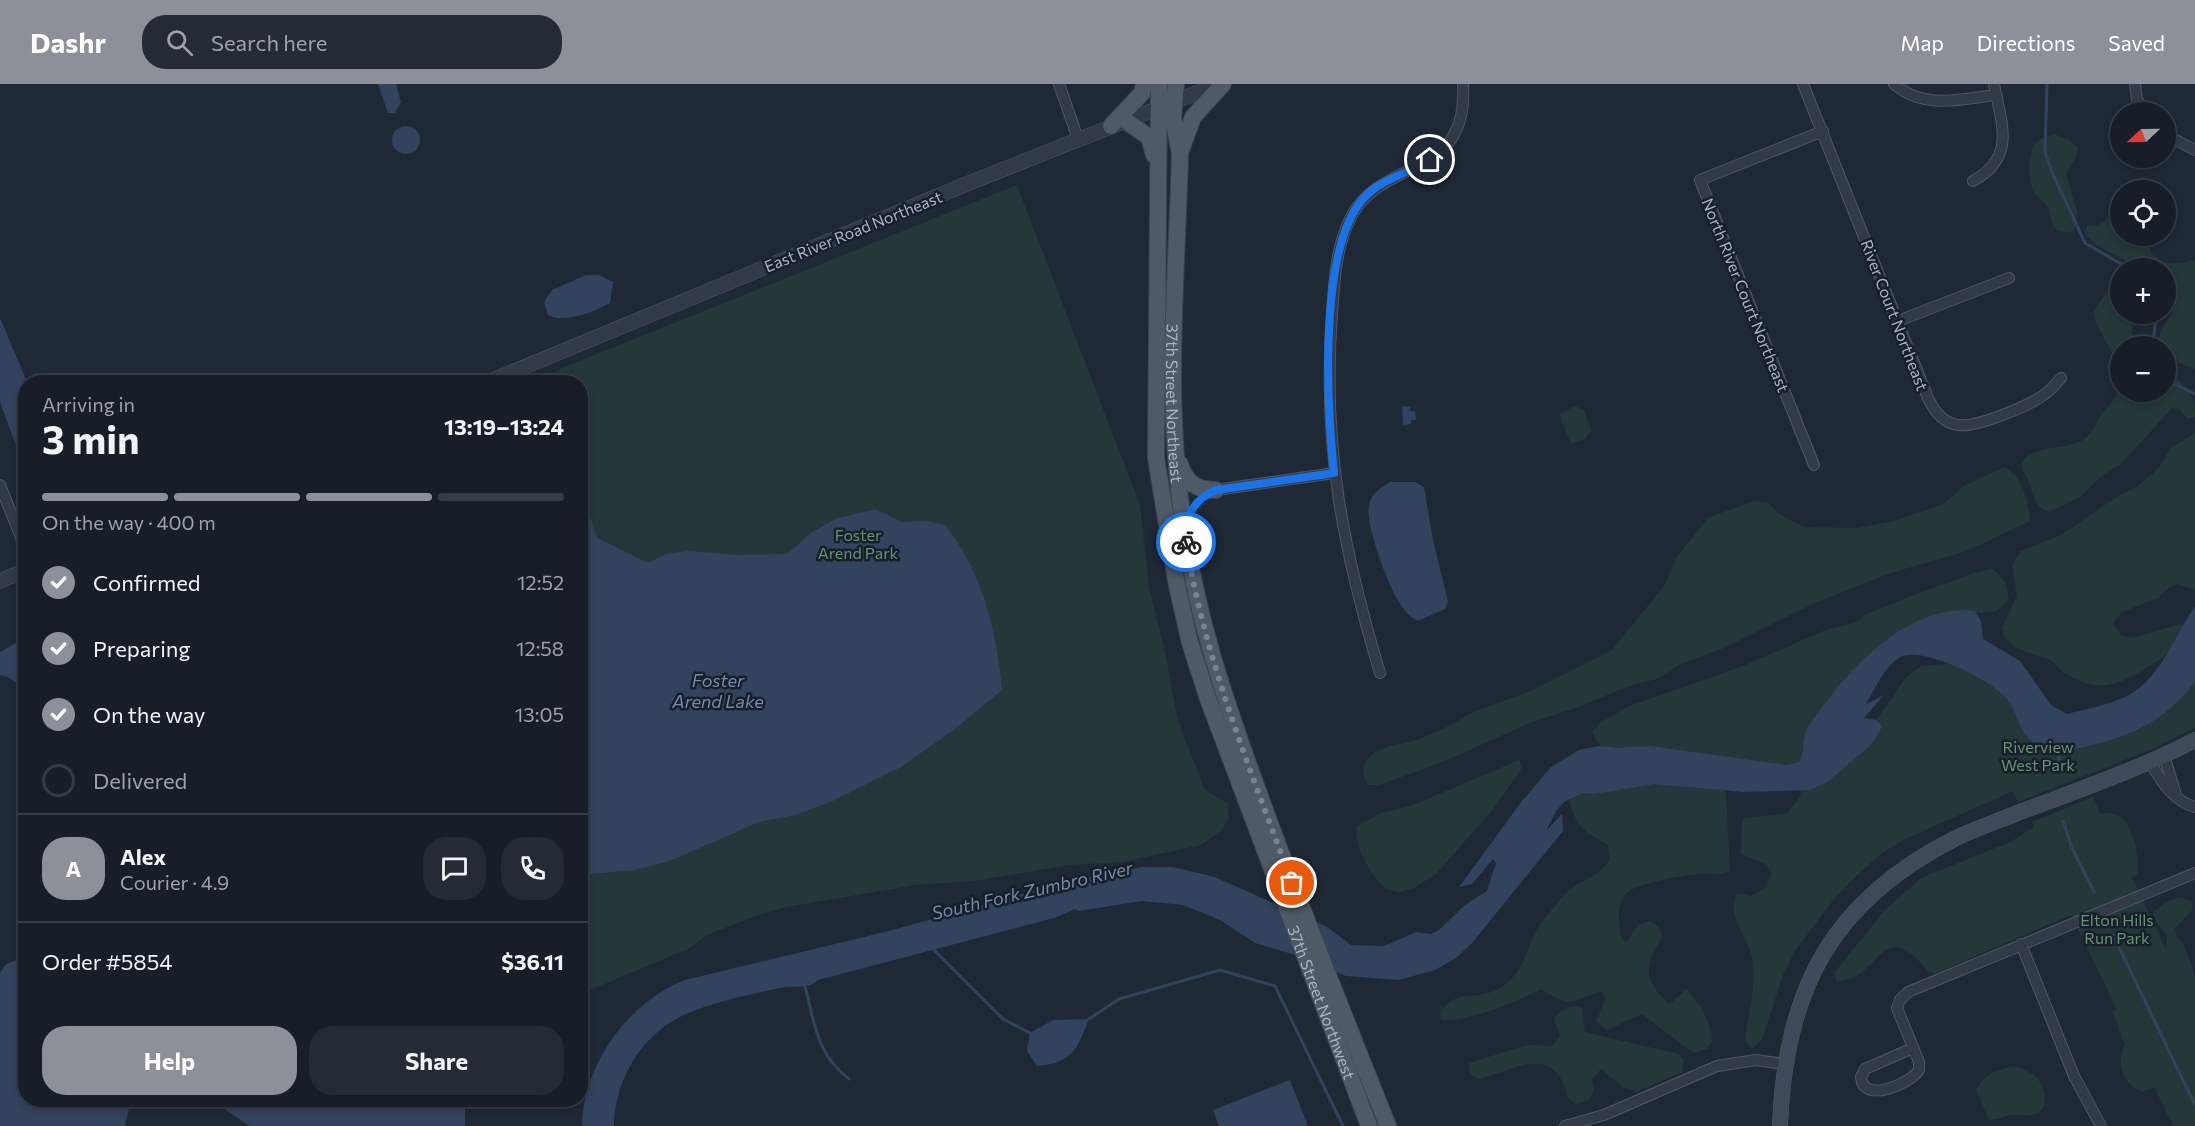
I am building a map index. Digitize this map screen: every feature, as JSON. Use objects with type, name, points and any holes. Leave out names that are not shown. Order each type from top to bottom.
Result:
[{"type":"main road","points":[[1144,84],[1142,93],[1118,124],[1149,137],[1158,171]]},
{"type":"main road","name":"37th Street Northeast","points":[[1159,84],[1155,428],[1161,501],[1190,643],[1208,699],[1284,881]]},
{"type":"main road","name":"37th Street Northeast","points":[[1176,84],[1173,117],[1180,154],[1174,383],[1185,530],[1191,573],[1217,678],[1284,881]]},
{"type":"main road","points":[[1180,154],[1193,117],[1221,84]]},
{"type":"main road","points":[[1176,430],[1179,463],[1187,479],[1201,490],[1216,490]]},
{"type":"main road","points":[[1185,530],[1195,504],[1216,490]]},
{"type":"main road","points":[[1780,1126],[1784,1064],[1796,1012],[1815,966],[1838,932],[1880,889],[1922,856],[1958,837],[2164,755],[2195,740]]},
{"type":"main road","name":"37th Street Northwest","points":[[1284,881],[1333,1006],[1388,1126]]},
{"type":"main road","name":"37th Street Northwest","points":[[1333,1006],[1370,1126]]},
{"type":"street","points":[[1059,84],[1078,139]]},
{"type":"street","name":"East River Road Northeast","points":[[505,375],[1078,139],[1221,84]]},
{"type":"street","points":[[1380,673],[1347,554],[1334,473],[1329,406],[1330,341],[1341,239],[1351,215],[1364,197],[1383,183],[1430,160],[1449,142],[1459,120],[1463,84]]},
{"type":"street","name":"River Court Northeast","points":[[1803,84],[1932,407],[1950,423],[1973,424],[2041,397],[2061,378]]},
{"type":"street","points":[[1894,84],[1912,96],[1930,102],[1995,89],[2002,141],[2001,156],[1994,166],[1973,181]]},
{"type":"street","points":[[2135,84],[2139,102]]},
{"type":"street","name":"North River Court Northeast","points":[[1814,465],[1700,180],[1823,131]]},
{"type":"street","points":[[2176,141],[2195,150]]},
{"type":"street","points":[[1898,321],[2008,278]]},
{"type":"street","points":[[1216,490],[1334,473]]},
{"type":"street","points":[[0,485],[18,530]]},
{"type":"street","points":[[0,581],[18,573]]},
{"type":"street","points":[[2164,755],[2178,799]]},
{"type":"street","points":[[2149,761],[2167,790],[2178,799],[2195,807]]},
{"type":"street","points":[[1913,1048],[1865,1069],[1861,1077],[1864,1088],[1870,1092],[1879,1091],[1916,1076],[1920,1067],[1913,1048],[1897,1008],[1900,1000],[1908,992],[2195,873]]},
{"type":"street","points":[[2021,944],[2074,1076],[2099,1125]]},
{"type":"street","points":[[1565,1126],[1604,1115],[1717,1066],[1756,1060],[1784,1064]]},
{"type":"green space","points":[[2054,134],[2068,139],[2078,148],[2075,159],[2066,173],[2077,212],[2074,232],[2060,231],[2053,225],[2047,206],[2034,193],[2031,181],[2031,152],[2040,139]]},
{"type":"green space","name":"Foster Arend Park","points":[[1017,185],[1140,505],[1149,587],[1165,652],[1178,721],[1205,790],[1227,803],[1229,817],[1222,830],[1201,845],[1123,862],[1069,865],[974,881],[916,885],[786,907],[707,935],[690,948],[588,991],[588,375],[555,375],[557,370]]},
{"type":"green space","points":[[2110,216],[2110,246],[2151,246],[2150,251],[2156,258],[2120,258],[2096,245],[2085,234],[2087,226],[2098,225]]},
{"type":"green space","points":[[2195,260],[2195,369],[2176,362],[2176,336],[2159,336],[2165,324],[2176,324],[2176,263]]},
{"type":"green space","points":[[2109,289],[2110,324],[2132,324],[2134,336],[2110,336],[2110,348],[2098,327],[2093,312]]},
{"type":"green space","points":[[2176,376],[2192,398],[2195,417],[2187,419],[2179,409],[2172,408],[2120,465],[2100,477],[2080,497],[2049,512],[2043,509],[2036,503],[2021,464],[2033,453],[2083,440],[2090,434],[2101,415],[2112,403],[2176,402]]},
{"type":"green space","points":[[1575,406],[1584,410],[1591,430],[1585,439],[1571,444],[1559,414]]},
{"type":"green space","points":[[2195,433],[2195,590],[2177,584],[2171,586],[2158,598],[2122,612],[2113,623],[2121,635],[2132,638],[2187,622],[2184,641],[2142,671],[2106,685],[2091,684],[2080,680],[2063,672],[2048,659],[2026,652],[2009,642],[2002,628],[2017,596],[2012,565],[2021,551],[2061,535],[2118,496],[2136,487],[2157,470],[2171,448]]},
{"type":"green space","points":[[2004,467],[2020,483],[2026,498],[2030,521],[1967,551],[1891,573],[1815,603],[1724,648],[1681,664],[1657,679],[1632,685],[1573,709],[1532,722],[1443,762],[1379,785],[1368,785],[1363,774],[1365,762],[1374,753],[1389,746],[1417,740],[1473,712],[1528,692],[1612,650],[1664,586],[1678,555],[1709,517],[1755,501],[1768,503],[1781,515],[1804,527],[1857,528],[1894,521],[1943,504],[1965,485]]},
{"type":"green space","points":[[1993,569],[2004,583],[2009,600],[1997,611],[1969,614],[1920,625],[1808,756],[1799,762],[1787,765],[1615,753],[1603,747],[1596,740],[1593,731],[1601,722],[1629,706],[1743,666],[1823,631],[1856,622],[1867,614],[1911,596],[1974,573]]},
{"type":"green space","name":"Riverview West Park","points":[[2195,650],[2195,728],[2150,750],[2018,802],[2013,791],[1903,840],[1882,853],[1855,877],[1834,899],[1795,951],[1783,975],[1762,1040],[1751,1049],[1745,1040],[1753,989],[1752,958],[1735,918],[1734,902],[1737,893],[1751,896],[1765,887],[1771,875],[1767,865],[1741,854],[1742,819],[1787,813],[1800,797],[1802,786],[1876,729],[1877,720],[1906,677],[1921,666],[1954,663],[2086,727]]},
{"type":"green space","points":[[1519,760],[1522,768],[1491,812],[1436,874],[1414,888],[1399,892],[1385,889],[1374,876],[1360,851],[1356,834],[1357,826],[1381,813],[1413,805]]},
{"type":"green space","points":[[1568,783],[1718,783],[1726,794],[1730,871],[1719,874],[1682,876],[1633,889],[1621,902],[1619,914],[1621,938],[1626,942],[1639,924],[1652,921],[1659,928],[1663,937],[1649,965],[1651,980],[1661,996],[1670,1004],[1686,989],[1690,992],[1710,1028],[1712,1040],[1707,1049],[1693,1053],[1642,1014],[1607,1030],[1596,1022],[1606,998],[1601,992],[1568,1002],[1541,989],[1478,1015],[1441,1020],[1440,1014],[1453,1000],[1494,991],[1509,981],[1522,964],[1533,937],[1545,917],[1569,890],[1601,870],[1610,860],[1608,846],[1585,830],[1576,819],[1569,798]]},
{"type":"green space","name":"Elton Hills Run Park","points":[[2093,797],[2101,814],[2112,813],[2120,816],[2132,832],[2137,853],[2138,873],[2132,878],[2166,949],[2167,935],[2156,923],[2153,913],[2166,902],[2176,898],[2192,902],[2192,910],[2175,928],[2177,938],[2183,943],[2195,975],[2195,1126],[2173,1126],[2154,1087],[2146,1091],[2139,1090],[2127,1080],[2121,1063],[2125,1045],[2112,1012],[2117,1010],[2071,915],[1936,973],[1929,972],[1912,955],[1900,948],[1890,948],[1852,978],[1837,981],[1834,973],[1885,910],[1921,878],[2010,842],[2034,827],[2032,822]]},
{"type":"green space","points":[[1573,1006],[1582,1008],[1585,1032],[1679,1054],[1684,1060],[1682,1072],[1639,1091],[1624,1088],[1601,1069],[1592,1079],[1594,1090],[1589,1100],[1576,1104],[1568,1098],[1562,1081],[1554,1070],[1544,1065],[1521,1066],[1479,1079],[1470,1073],[1469,1063],[1527,1045],[1552,1046],[1560,1036],[1554,1018],[1561,1011]]},
{"type":"green space","points":[[2020,1067],[2039,1081],[2045,1099],[2042,1110],[2031,1115],[2012,1115],[1989,1120],[1976,1090],[1984,1079],[1994,1072]]},
{"type":"water","points":[[378,84],[396,84],[401,102],[395,113],[388,113]]},
{"type":"water","points":[[406,126],[416,130],[420,140],[416,150],[406,154],[396,150],[392,140],[396,130]]},
{"type":"water","points":[[586,275],[599,275],[613,282],[610,303],[571,318],[548,315],[544,302],[552,290]]},
{"type":"water","points":[[0,318],[24,375],[18,375],[18,451],[0,402]]},
{"type":"water","points":[[1410,406],[1410,411],[1415,411],[1416,420],[1411,420],[1411,424],[1403,425],[1402,407]]},
{"type":"water","points":[[1390,482],[1415,482],[1424,487],[1433,540],[1448,602],[1445,609],[1418,621],[1405,611],[1394,594],[1378,555],[1370,526],[1370,501],[1377,491]]},
{"type":"water","name":"Foster Arend Lake","points":[[876,509],[901,522],[927,521],[945,525],[969,562],[986,603],[992,624],[1002,690],[955,729],[901,767],[833,801],[795,815],[759,822],[670,861],[635,870],[588,874],[588,516],[597,538],[648,563],[665,554],[688,551],[740,555],[787,554],[812,532],[838,518]]},
{"type":"water","points":[[2195,606],[2195,682],[2171,707],[2148,724],[2122,736],[2089,746],[2055,750],[2036,744],[2025,735],[2009,701],[1996,689],[1955,666],[1924,656],[1911,655],[1901,657],[1890,666],[1866,704],[1884,695],[1864,718],[1877,720],[1882,727],[1872,744],[1826,783],[1809,790],[1743,792],[1654,784],[1594,794],[1583,793],[1564,802],[1556,811],[1546,831],[1562,814],[1563,831],[1472,943],[1456,958],[1435,970],[1399,980],[1346,976],[1292,954],[1255,943],[1220,920],[1183,905],[1142,901],[1079,911],[1075,909],[1054,918],[818,980],[810,985],[785,987],[739,997],[682,1016],[647,1042],[629,1067],[618,1096],[614,1126],[582,1126],[584,1107],[588,1107],[590,1081],[612,1038],[645,1004],[664,990],[685,980],[889,931],[1057,884],[1141,867],[1173,867],[1215,877],[1327,927],[1351,945],[1384,946],[1416,932],[1431,934],[1439,930],[1465,905],[1487,891],[1496,863],[1493,859],[1472,884],[1459,887],[1522,801],[1551,767],[1579,750],[1599,746],[1617,748],[1650,746],[1787,765],[1799,762],[1808,727],[1856,667],[1891,637],[1931,616],[1953,611],[1975,611],[1981,621],[1983,639],[2020,661],[2051,705],[2067,714],[2118,700],[2137,690],[2152,676]]},
{"type":"water","points":[[18,642],[18,684],[8,677],[0,675],[0,652]]},
{"type":"water","points":[[18,960],[18,1107],[129,1107],[125,1126],[0,1126],[0,973],[6,964]]},
{"type":"water","points":[[1089,1019],[1072,1053],[1058,1062],[1037,1066],[1027,1051],[1030,1033],[1053,1020]]},
{"type":"water","points":[[1290,1080],[1308,1126],[1219,1126],[1213,1110]]},
{"type":"water","points":[[222,1107],[465,1107],[465,1126],[249,1126]]},
{"type":"waterway","points":[[2047,84],[2045,152],[2052,172],[2085,243],[2111,258]]},
{"type":"waterway","points":[[2154,336],[2155,324]]},
{"type":"waterway","points":[[2176,385],[2195,394]]},
{"type":"waterway","points":[[2056,772],[2061,748]]},
{"type":"waterway","points":[[2063,821],[2072,848],[2094,892]]},
{"type":"waterway","points":[[2113,935],[2195,1105]]},
{"type":"waterway","points":[[932,948],[1003,1019],[1030,1033]]},
{"type":"waterway","points":[[1089,1019],[1119,999],[1220,970],[1275,986],[1343,1126]]},
{"type":"waterway","points":[[804,983],[814,1024],[823,1047],[829,1059],[849,1079]]},
{"type":"way so far","points":[[1186,542],[1191,573],[1217,678],[1292,883]]},
{"type":"route","points":[[1186,542],[1185,530],[1192,509],[1205,495],[1216,490],[1334,473],[1331,449],[1329,368],[1332,306],[1341,239],[1351,215],[1364,197],[1383,183],[1430,160]]},
{"type":"water label","name":"South Fork Zumbro River","points":[[1032,890]]}]
